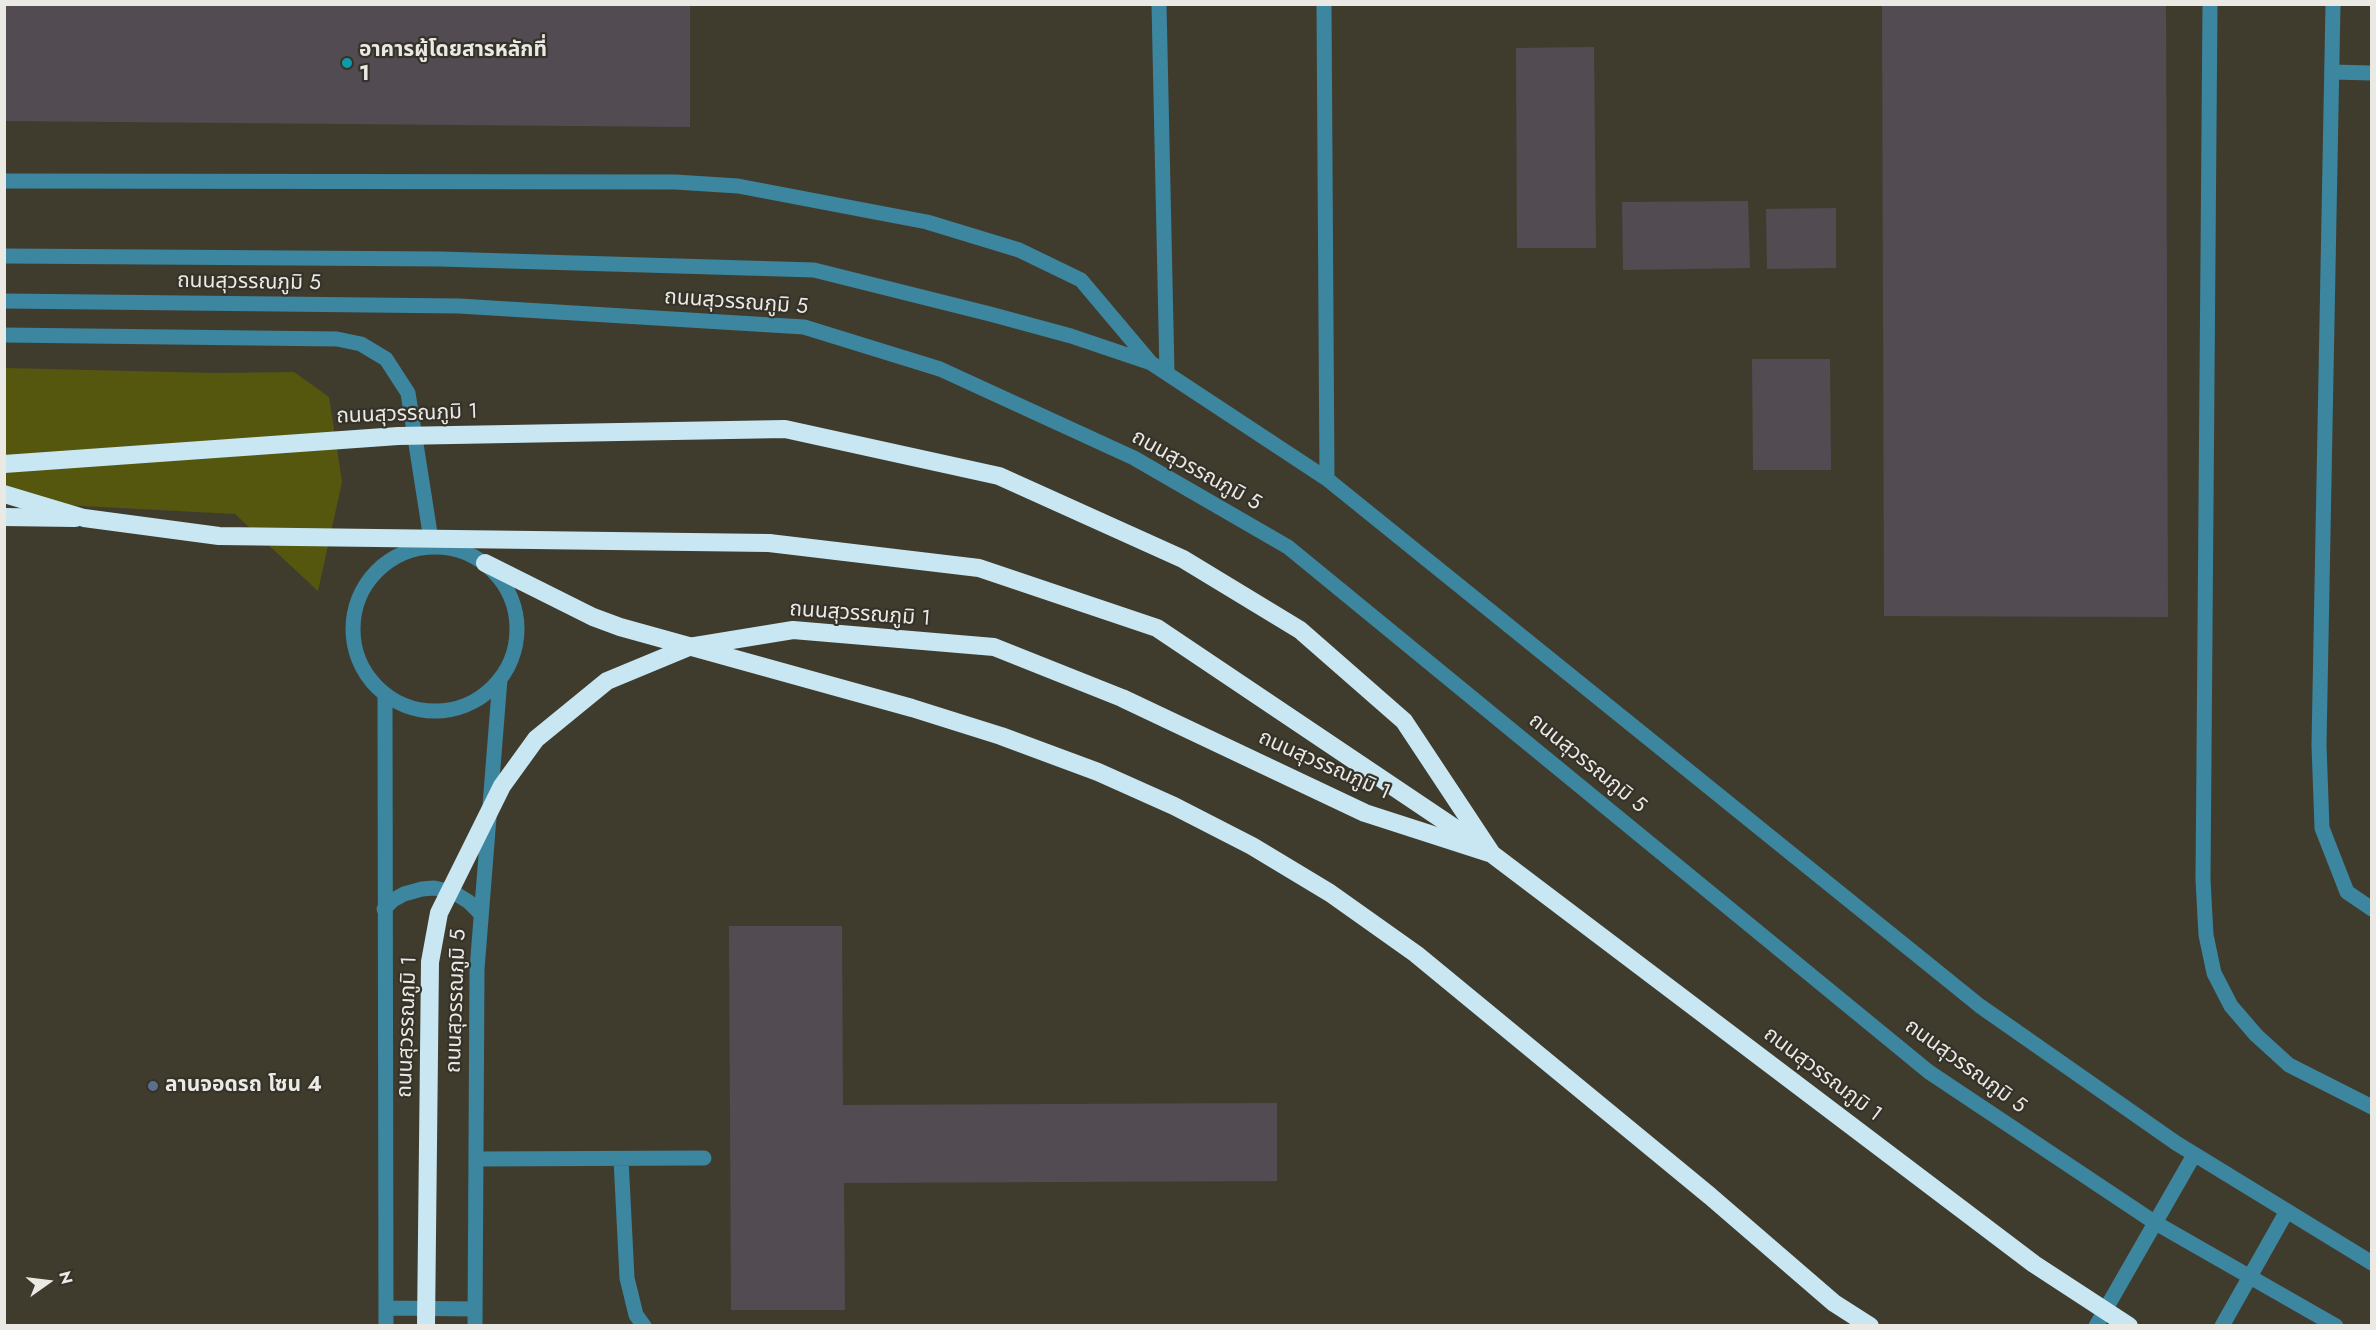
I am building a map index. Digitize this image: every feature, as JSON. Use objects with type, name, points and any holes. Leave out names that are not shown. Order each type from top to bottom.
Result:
[{"type":"highway","name":"ถนนสุวรรณภูมิ 1","points":[[4,464],[398,436],[785,429],[999,476],[1183,559],[1300,630],[1404,721],[1492,854]]},
{"type":"highway","name":"ถนนสุวรรณภูมิ 1","points":[[4,494],[84,518]]},
{"type":"highway","name":"ถนนสุวรรณภูมิ 1","points":[[4,517],[84,518],[219,536],[769,543],[979,568],[1157,628],[1492,854],[2034,1264],[2129,1326]]},
{"type":"highway","points":[[485,563],[593,617],[620,627],[912,708],[1012,740],[1098,772],[1163,801],[1252,846],[1330,893],[1416,954],[1710,1196],[1860,1326]]},
{"type":"highway","name":"ถนนสุวรรณภูมิ 1","points":[[426,1326],[430,962],[439,913],[502,786],[536,739],[607,681],[689,647],[793,630],[994,647],[1122,698],[1365,813],[1492,854]]},
{"type":"highway","points":[[1834,1303],[1870,1326]]},
{"type":"street","points":[[1160,4],[1167,373]]},
{"type":"street","points":[[1324,4],[1327,479]]},
{"type":"street","points":[[2210,4],[2203,880],[2206,935],[2214,973],[2231,1006],[2256,1035],[2289,1065],[2372,1107]]},
{"type":"street","points":[[2333,4],[2319,745],[2322,828],[2347,892],[2372,909]]},
{"type":"street","points":[[2332,72],[2372,73]]},
{"type":"street","name":"ถนนสุวรรณภูมิ 5","points":[[4,181],[675,182],[738,186],[927,222],[1019,250],[1082,280],[1151,363]]},
{"type":"street","name":"ถนนสุวรรณภูมิ 5","points":[[4,256],[440,259],[814,270],[1071,336],[1151,363],[1327,479],[1980,1006],[2194,1155],[2372,1263]]},
{"type":"street","name":"ถนนสุวรรณภูมิ 5","points":[[4,301],[459,306],[804,327],[940,369],[1134,458],[1288,547],[1929,1072],[2154,1222],[2336,1326]]},
{"type":"street","points":[[4,335],[337,339],[361,344],[387,359],[408,393],[432,546]]},
{"type":"street","name":"ถนนสุวรรณภูมิ 5","points":[[432,546],[460,550],[485,563],[503,582],[514,605],[517,631],[513,656],[500,679],[482,697],[458,708],[433,711],[408,707],[385,694],[365,673],[355,646],[353,617],[362,590],[380,567],[404,552],[432,546]]},
{"type":"street","name":"ถนนสุวรรณภูมิ 5","points":[[475,1326],[477,969],[500,679]]},
{"type":"street","points":[[385,694],[386,1326]]},
{"type":"street","points":[[384,909],[404,894],[434,888],[453,892],[469,902],[481,914]]},
{"type":"street","points":[[2096,1326],[2194,1155]]},
{"type":"street","points":[[476,1159],[704,1158]]},
{"type":"street","points":[[621,1159],[627,1278],[636,1315],[644,1326]]},
{"type":"street","points":[[2222,1326],[2287,1211]]},
{"type":"street","points":[[386,1308],[475,1309]]},
{"type":"shaded area","points":[[5,5],[2371,5],[2371,1325],[5,1326]]},
{"type":"shaded area","points":[[5,368],[214,373],[294,372],[329,397],[342,482],[318,591],[235,514],[5,502]]},
{"type":"building","name":"อาคารผู้โดยสารหลักที่ 1","points":[[4,4],[690,4],[690,127],[4,121]]},
{"type":"building","points":[[1882,4],[2166,4],[2168,617],[1884,616]]},
{"type":"building","points":[[1594,47],[1596,248],[1517,248],[1516,48]]},
{"type":"building","points":[[1748,201],[1750,268],[1623,270],[1622,202]]},
{"type":"building","points":[[1836,208],[1836,268],[1767,269],[1766,209]]},
{"type":"building","points":[[1752,359],[1830,359],[1831,470],[1753,470]]},
{"type":"building","points":[[729,926],[842,926],[843,1105],[1277,1103],[1277,1181],[844,1183],[845,1310],[731,1310]]},
{"type":"place","name":"อาคารผู้โดยสารหลักที่ 1","points":[[347,63]]},
{"type":"place","name":"ลานจอดรถ โซน 4","points":[[153,1086]]}]
